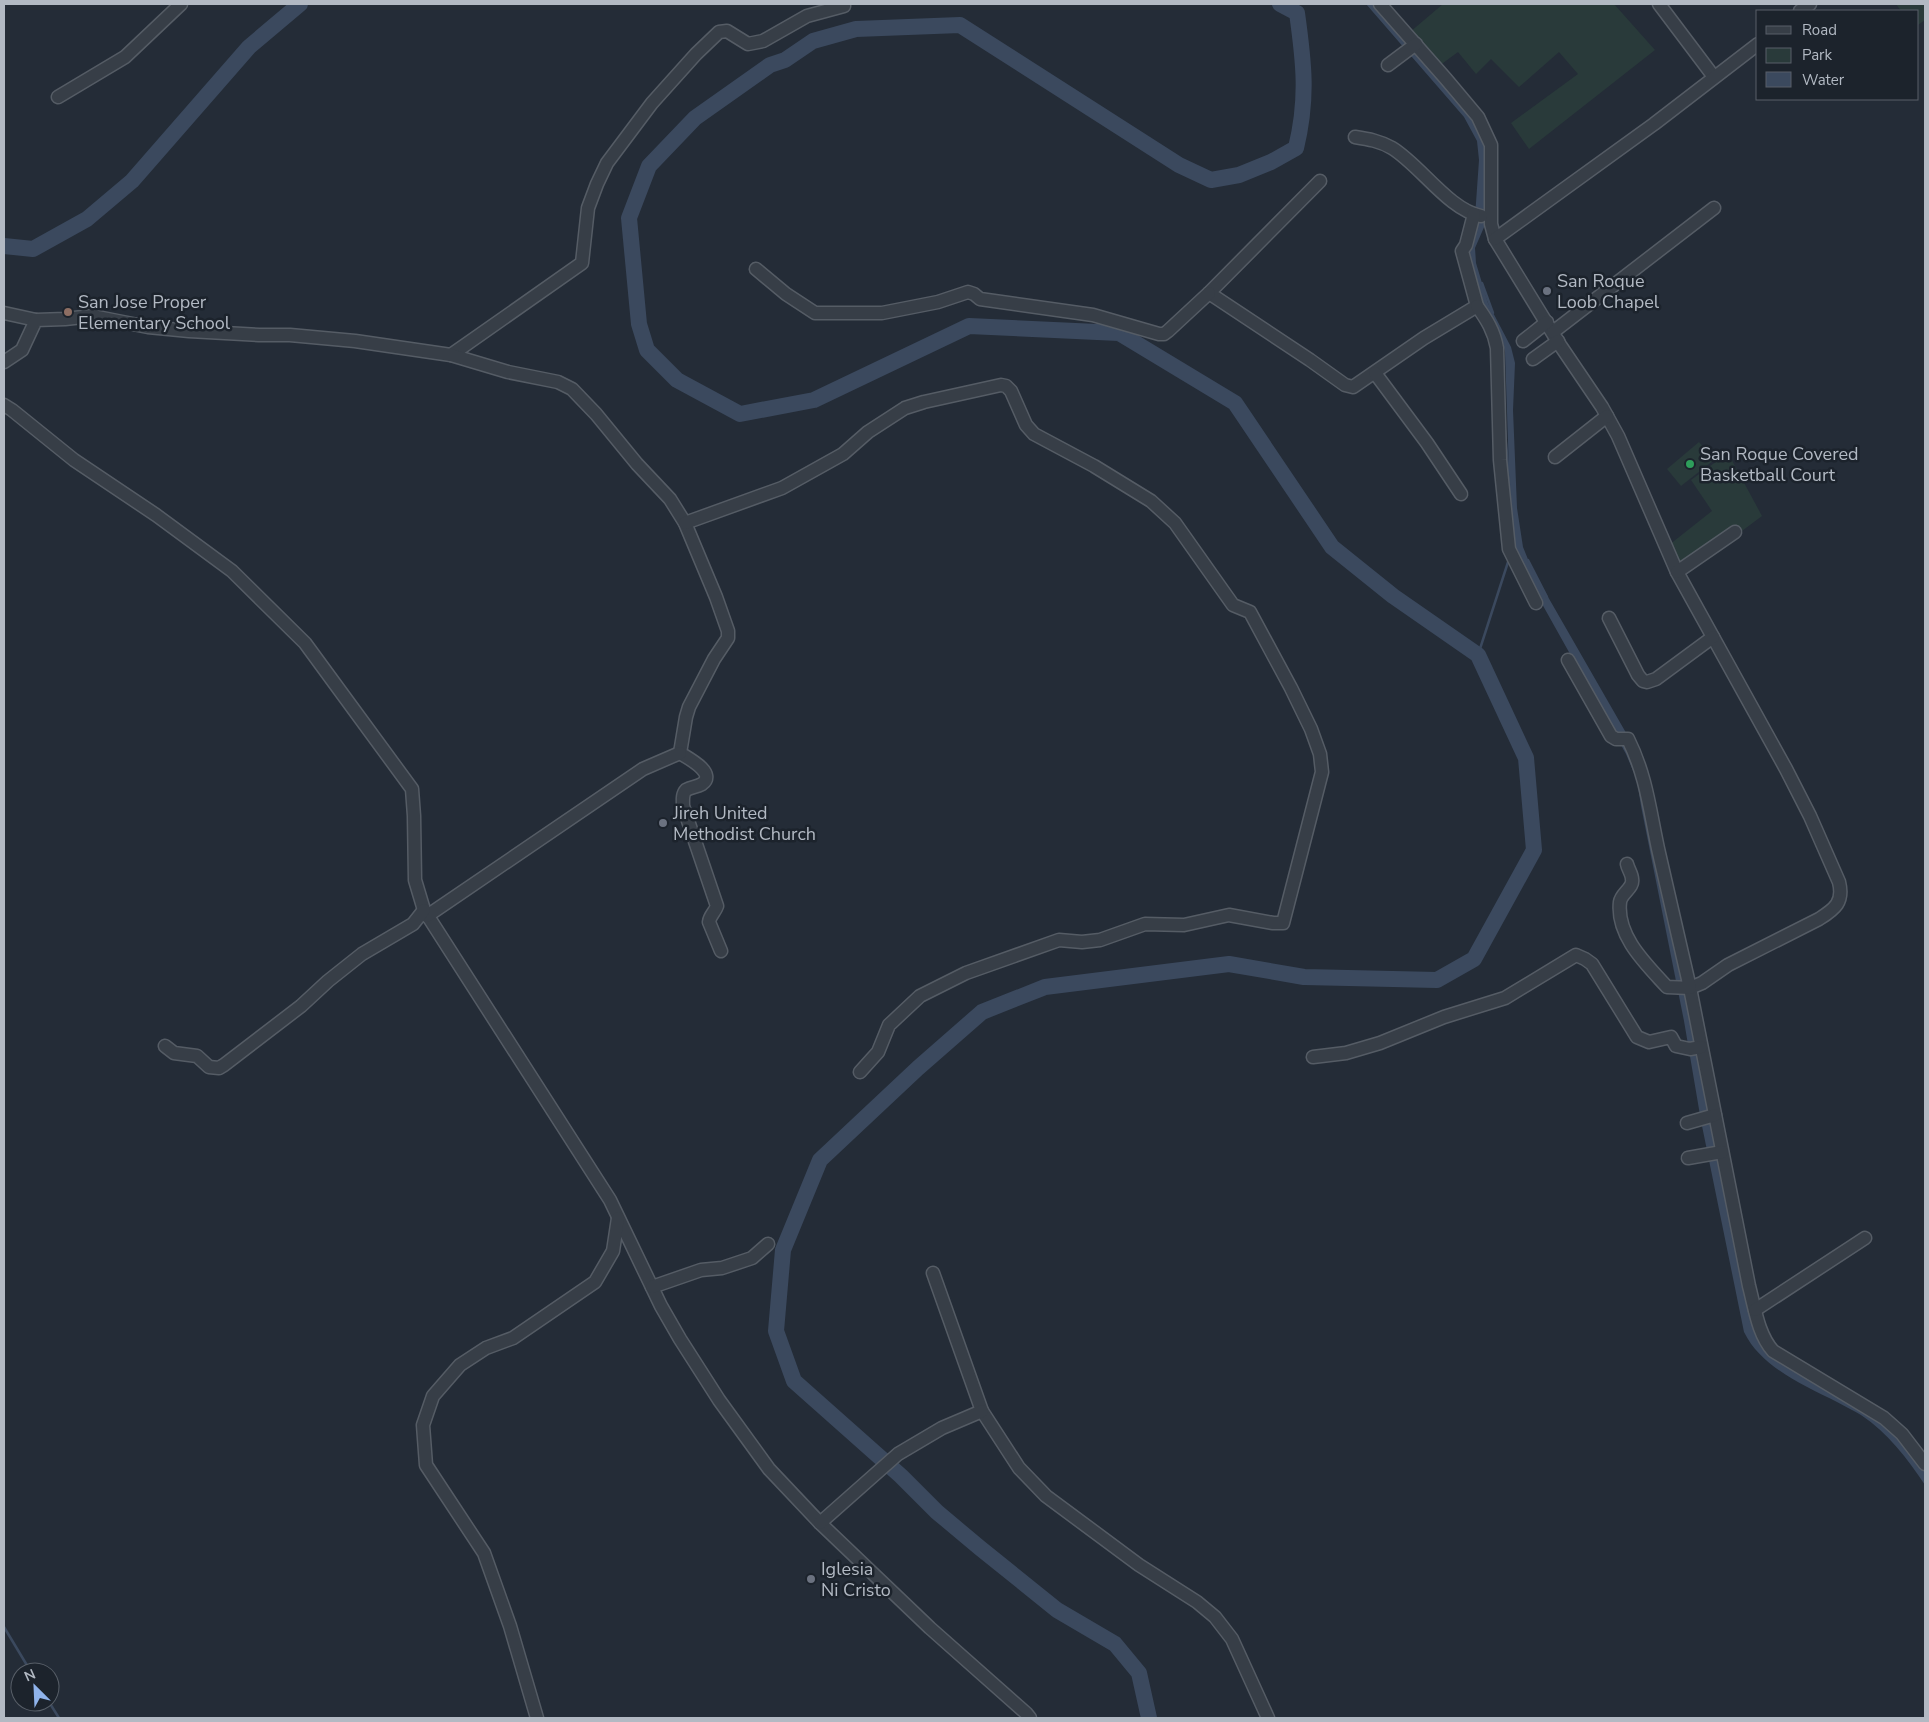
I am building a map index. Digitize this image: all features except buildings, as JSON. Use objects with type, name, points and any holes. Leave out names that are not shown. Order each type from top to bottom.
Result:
[{"type":"street","points":[[58,97],[125,57],[181,4]]},
{"type":"street","points":[[1380,4],[1412,47],[1478,117],[1491,145],[1489,217],[1495,239],[1618,436],[1678,572],[1769,737],[1810,816],[1839,882],[1840,899],[1836,906],[1819,919],[1728,965],[1702,983],[1685,988],[1667,986],[1636,954],[1619,916],[1620,899],[1632,885],[1632,879],[1626,864]]},
{"type":"street","points":[[1659,4],[1714,77]]},
{"type":"street","points":[[451,355],[582,263],[588,208],[607,163],[652,103],[696,54],[720,32],[726,31],[748,44],[763,40],[807,16],[844,6]]},
{"type":"street","points":[[1495,239],[1646,129],[1756,46]]},
{"type":"street","points":[[1388,65],[1412,47]]},
{"type":"street","points":[[1355,137],[1376,141],[1392,148],[1459,206],[1474,214],[1489,217]]},
{"type":"street","points":[[756,269],[786,294],[815,313],[882,314],[938,302],[968,292],[980,299],[1093,315],[1164,334],[1209,293],[1320,181]]},
{"type":"street","points":[[1533,359],[1552,332],[1714,208]]},
{"type":"street","points":[[1474,214],[1466,245],[1462,251],[1477,306],[1491,326],[1497,348],[1500,460],[1509,549],[1536,604]]},
{"type":"street","points":[[1209,293],[1345,385],[1353,388],[1424,338],[1477,306]]},
{"type":"street","points":[[4,312],[36,320],[92,316],[148,327],[259,335],[318,336],[451,355],[508,372],[558,382],[572,389],[596,414],[636,464],[670,499],[685,522],[716,597],[728,638],[714,659],[689,707],[680,753]]},
{"type":"street","points":[[4,362],[22,350],[36,320]]},
{"type":"street","points":[[1523,341],[1552,332]]},
{"type":"street","points":[[1375,373],[1427,443],[1461,494]]},
{"type":"street","points":[[685,522],[782,488],[843,454],[868,432],[905,408],[1001,385],[1006,386],[1011,391],[1026,425],[1034,434],[1094,466],[1150,501],[1175,523],[1233,605],[1250,612],[1291,688],[1311,729],[1320,754],[1322,772],[1284,924],[1273,924],[1229,914],[1184,925],[1145,924],[1100,940],[1082,942],[1059,940],[966,973],[920,996],[889,1025],[878,1052],[860,1072]]},
{"type":"street","points":[[4,405],[74,460],[156,515],[232,571],[305,643],[412,789],[415,880],[425,913],[610,1200],[652,1287],[680,1339],[719,1400],[769,1469],[820,1523],[930,1628],[1030,1718]]},
{"type":"street","points":[[1555,457],[1607,416]]},
{"type":"street","points":[[1678,572],[1735,532]]},
{"type":"street","points":[[1609,618],[1638,675],[1643,681],[1647,682],[1656,679],[1713,637]]},
{"type":"street","points":[[1568,660],[1611,736],[1628,739],[1643,773],[1717,1153],[1755,1310],[1766,1342],[1773,1351],[1884,1418],[1902,1434],[1925,1464]]},
{"type":"street","points":[[164,1046],[174,1053],[196,1056],[209,1067],[219,1068],[301,1006],[328,981],[362,954],[413,924],[425,913],[643,769],[680,753]]},
{"type":"street","points":[[680,753],[702,768],[706,777],[705,782],[700,786],[686,790],[683,806],[717,906],[709,922],[721,951]]},
{"type":"street","points":[[1313,1056],[1346,1053],[1380,1043],[1444,1018],[1505,998],[1576,955],[1592,964],[1637,1037],[1649,1042],[1671,1037],[1676,1046],[1696,1048]]},
{"type":"street","points":[[1687,1123],[1710,1117]]},
{"type":"street","points":[[1688,1158],[1717,1153]]},
{"type":"street","points":[[537,1718],[510,1626],[484,1553],[426,1465],[423,1425],[433,1396],[460,1365],[486,1348],[513,1338],[596,1282],[613,1251],[618,1218]]},
{"type":"street","points":[[1755,1310],[1865,1238]]},
{"type":"street","points":[[652,1287],[701,1270],[722,1268],[752,1258],[768,1244]]},
{"type":"street","points":[[933,1273],[982,1411],[1019,1468],[1046,1496],[1147,1570],[1197,1602],[1219,1620],[1232,1638],[1268,1718]]},
{"type":"street","points":[[820,1523],[898,1454],[942,1428],[982,1411]]},
{"type":"green space","points":[[1443,4],[1614,4],[1655,50],[1529,149],[1511,123],[1578,74],[1559,52],[1519,87],[1491,59],[1476,74],[1458,52],[1439,66],[1410,32]]},
{"type":"green space","points":[[1896,4],[1925,4],[1925,20],[1919,24],[1919,10],[1900,10]]},
{"type":"green space","name":"San Roque Covered Basketball Court","points":[[1699,442],[1714,460],[1681,486],[1667,469]]},
{"type":"green space","points":[[1728,453],[1762,516],[1683,575],[1669,545],[1712,511],[1691,480]]},
{"type":"water","points":[[1366,4],[1376,4],[1472,114],[1486,141],[1485,225],[1475,248],[1476,263],[1488,303],[1511,347],[1515,363],[1513,410],[1517,508],[1523,547],[1532,569],[1629,738],[1648,775],[1758,1336],[1883,1420],[1925,1470],[1925,1485],[1904,1456],[1871,1422],[1858,1413],[1784,1374],[1761,1355],[1751,1344],[1744,1332],[1701,1121],[1684,1021],[1637,780],[1626,754],[1523,570],[1513,547],[1505,352],[1503,343],[1482,306],[1469,266],[1468,250],[1475,217],[1479,160],[1477,141],[1464,117]]},
{"type":"waterway","points":[[4,246],[33,249],[87,219],[132,181],[249,47],[300,4]]},
{"type":"waterway","points":[[1149,1718],[1139,1673],[1115,1644],[1057,1610],[980,1548],[937,1512],[901,1476],[794,1381],[776,1331],[783,1250],[820,1160],[918,1068],[982,1012],[1045,987],[1229,964],[1304,977],[1437,980],[1474,959],[1534,850],[1526,758],[1478,655],[1393,596],[1332,547],[1235,403],[1119,333],[969,326],[814,400],[740,414],[677,380],[647,350],[639,324],[629,218],[649,166],[695,118],[770,65],[785,60],[813,41],[856,29],[960,25],[1179,165],[1211,180],[1239,175],[1271,162],[1296,148],[1300,130],[1304,81],[1301,48],[1297,13],[1280,4]]},
{"type":"waterway","points":[[1482,283],[1493,313]]},
{"type":"waterway","points":[[1505,430],[1510,492]]},
{"type":"waterway","points":[[1478,655],[1509,559]]},
{"type":"waterway","points":[[1528,560],[1547,597]]},
{"type":"waterway","points":[[4,1627],[25,1662]]},
{"type":"waterway","points":[[55,1712],[59,1718]]},
{"type":"place","name":"San Roque Loob Chapel","points":[[1547,291]]},
{"type":"place","name":"San Jose Proper Elementary School","points":[[68,312]]},
{"type":"place","name":"San Roque Covered Basketball Court","points":[[1690,464]]},
{"type":"place","name":"Jireh United Methodist Church","points":[[663,823]]},
{"type":"place","name":"Iglesia Ni Cristo","points":[[811,1579]]}]
